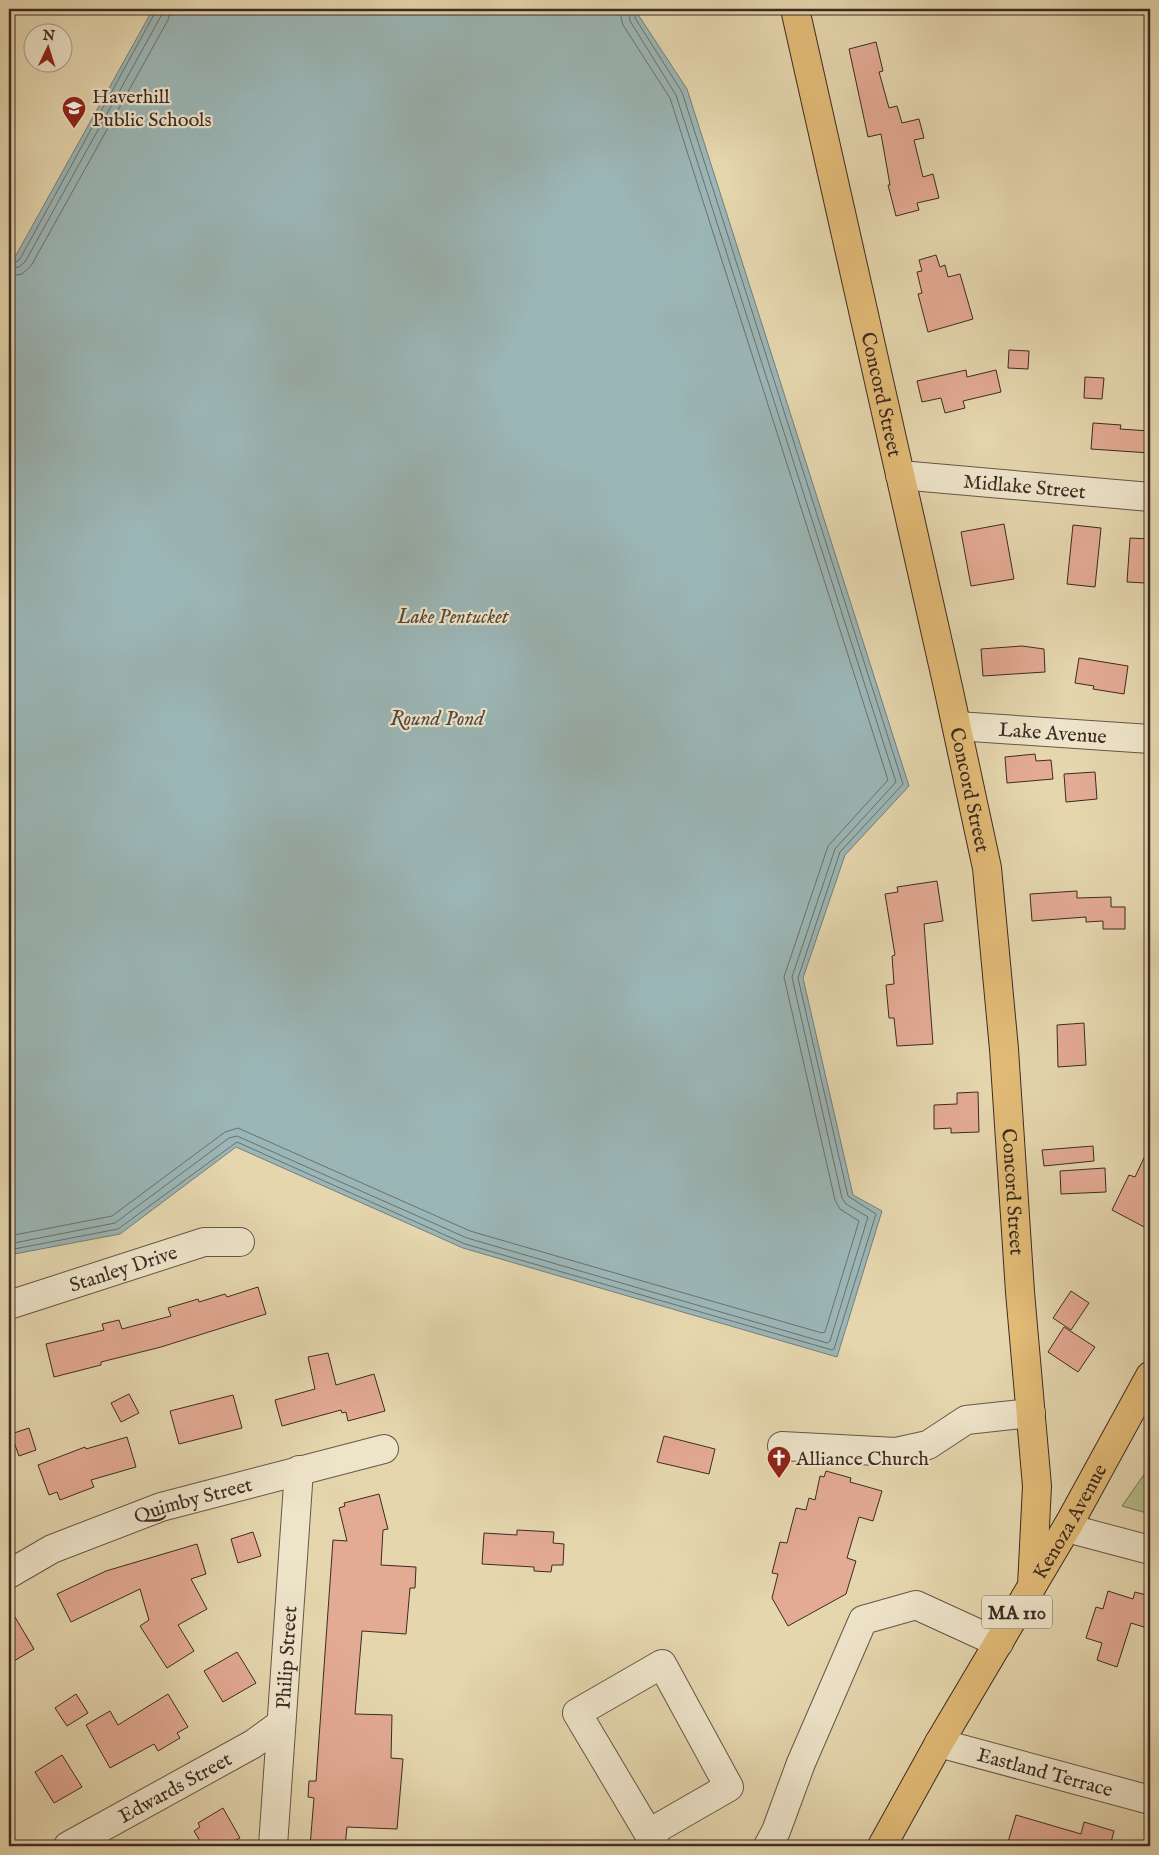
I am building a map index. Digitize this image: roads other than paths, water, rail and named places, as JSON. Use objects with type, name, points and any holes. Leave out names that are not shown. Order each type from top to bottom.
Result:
[{"type":"main road","name":"Concord Street","points":[[795,9],[957,726],[987,868],[1004,1049],[1020,1292],[1037,1486],[1032,1586]]},
{"type":"main road","name":"Kenoza Avenue","points":[[882,1846],[939,1743],[1067,1528],[1150,1376]]},
{"type":"street","name":"Midlake Street","points":[[900,475],[1150,497]]},
{"type":"street","name":"Lake Avenue","points":[[957,726],[1150,739]]},
{"type":"street","name":"Stanley Drive","points":[[9,1305],[204,1242],[240,1242]]},
{"type":"street","points":[[782,1446],[896,1452],[928,1444],[966,1420],[1031,1413]]},
{"type":"street","name":"Quimby Street","points":[[9,1574],[52,1549],[161,1507],[384,1449]]},
{"type":"street","name":"Philip Street","points":[[273,1846],[299,1470]]},
{"type":"street","points":[[1067,1528],[1150,1550]]},
{"type":"street","points":[[768,1846],[776,1831],[801,1763],[863,1620],[916,1605],[999,1643]]},
{"type":"street","points":[[662,1664],[728,1787],[652,1840],[577,1713],[662,1664]]},
{"type":"street","name":"Edwards Street","points":[[68,1846],[253,1744],[280,1724]]},
{"type":"street","name":"Eastland Terrace","points":[[939,1743],[1150,1800]]},
{"type":"water","name":"Round Pond","points":[[153,9],[641,9],[639,16],[687,89],[909,786],[845,855],[803,978],[853,1195],[882,1211],[837,1357],[463,1248],[236,1147],[120,1234],[9,1255],[9,257],[15,257]]},
{"type":"place","name":"Haverhill Public Schools","points":[[74,129]]},
{"type":"place","name":"Alliance Church","points":[[779,1479]]},
{"type":"park label","name":"Lake Pentucket","points":[[453,616]]}]
